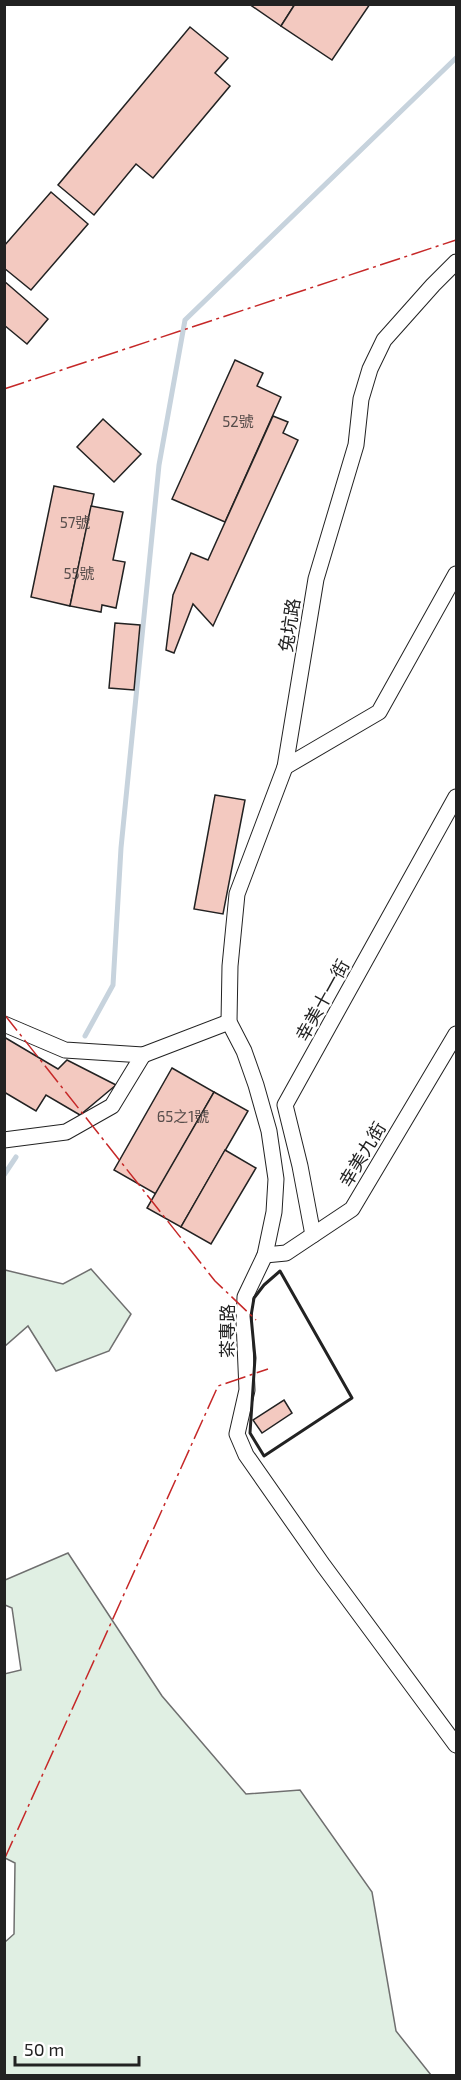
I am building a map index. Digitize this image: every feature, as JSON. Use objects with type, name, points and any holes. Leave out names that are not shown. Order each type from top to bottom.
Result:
[{"type":"street","name":"兔坑路","points":[[229,1022],[230,966],[237,894],[285,767],[316,579],[356,445],[361,399],[370,369],[384,340],[456,262]]},
{"type":"street","points":[[285,767],[379,712],[456,574]]},
{"type":"street","name":"幸美十一街","points":[[313,1235],[300,1166],[285,1105],[456,797]]},
{"type":"street","points":[[4,1024],[65,1050],[143,1055],[229,1022]]},
{"type":"street","name":"茶專路","points":[[229,1022],[244,1051],[256,1085],[269,1131],[276,1179],[274,1212],[265,1255],[245,1298],[247,1390],[237,1434],[246,1455],[310,1547],[456,1745]]},
{"type":"street","name":"幸美九街","points":[[265,1255],[286,1253],[352,1209],[456,1034]]},
{"type":"street","points":[[8,1140],[66,1132],[112,1106],[143,1055]]},
{"type":"green space","points":[[91,1269],[131,1314],[109,1351],[56,1371],[28,1326],[5,1346],[5,1270],[63,1284]]},
{"type":"green space","points":[[68,1553],[162,1696],[246,1794],[300,1790],[372,1892],[396,2031],[431,2075],[5,2075],[5,1942],[14,1934],[15,1863],[5,1858],[4,1674],[21,1670],[12,1608],[5,1605],[5,1580]]},
{"type":"building","points":[[249,4],[295,4],[281,26]]},
{"type":"building","points":[[295,4],[370,4],[332,60],[281,26]]},
{"type":"building","points":[[190,27],[228,58],[215,73],[230,86],[153,178],[136,164],[94,215],[58,185]]},
{"type":"building","points":[[51,192],[88,224],[31,290],[4,268],[4,246]]},
{"type":"building","points":[[4,281],[48,319],[27,344],[4,325]]},
{"type":"building","points":[[235,360],[263,373],[257,386],[281,397],[225,522],[172,499]]},
{"type":"building","points":[[273,416],[288,422],[283,433],[298,440],[213,626],[193,604],[174,653],[166,650],[173,595],[191,553],[208,560]]},
{"type":"building","points":[[103,419],[141,454],[114,482],[77,447]]},
{"type":"building","points":[[54,486],[94,494],[70,606],[31,597]]},
{"type":"building","points":[[91,506],[123,512],[113,560],[125,562],[116,608],[102,605],[101,612],[70,606]]},
{"type":"building","points":[[115,623],[140,625],[134,690],[109,688]]},
{"type":"building","points":[[215,795],[245,800],[223,914],[194,909]]},
{"type":"building","points":[[4,1037],[58,1069],[67,1060],[116,1085],[80,1115],[46,1095],[36,1111],[4,1092]]},
{"type":"building","points":[[172,1068],[214,1092],[156,1194],[114,1170]]},
{"type":"building","points":[[214,1092],[248,1111],[181,1227],[147,1208]]},
{"type":"building","points":[[225,1150],[256,1168],[211,1244],[181,1227]]},
{"type":"building","points":[[284,1400],[292,1413],[262,1433],[253,1420]]},
{"type":"waterway","points":[[85,1036],[113,985],[121,848],[159,465],[185,320],[456,58]]},
{"type":"waterway","points":[[4,1175],[16,1157]]},
{"type":"wall","points":[[280,1271],[352,1398],[264,1456],[250,1433],[255,1358],[251,1316],[254,1298],[264,1285],[280,1271]]},
{"type":"power","points":[[4,389],[456,240]]},
{"type":"power","points":[[4,1014],[215,1281],[256,1320]]},
{"type":"power","points":[[4,1860],[218,1386],[268,1369]]}]
